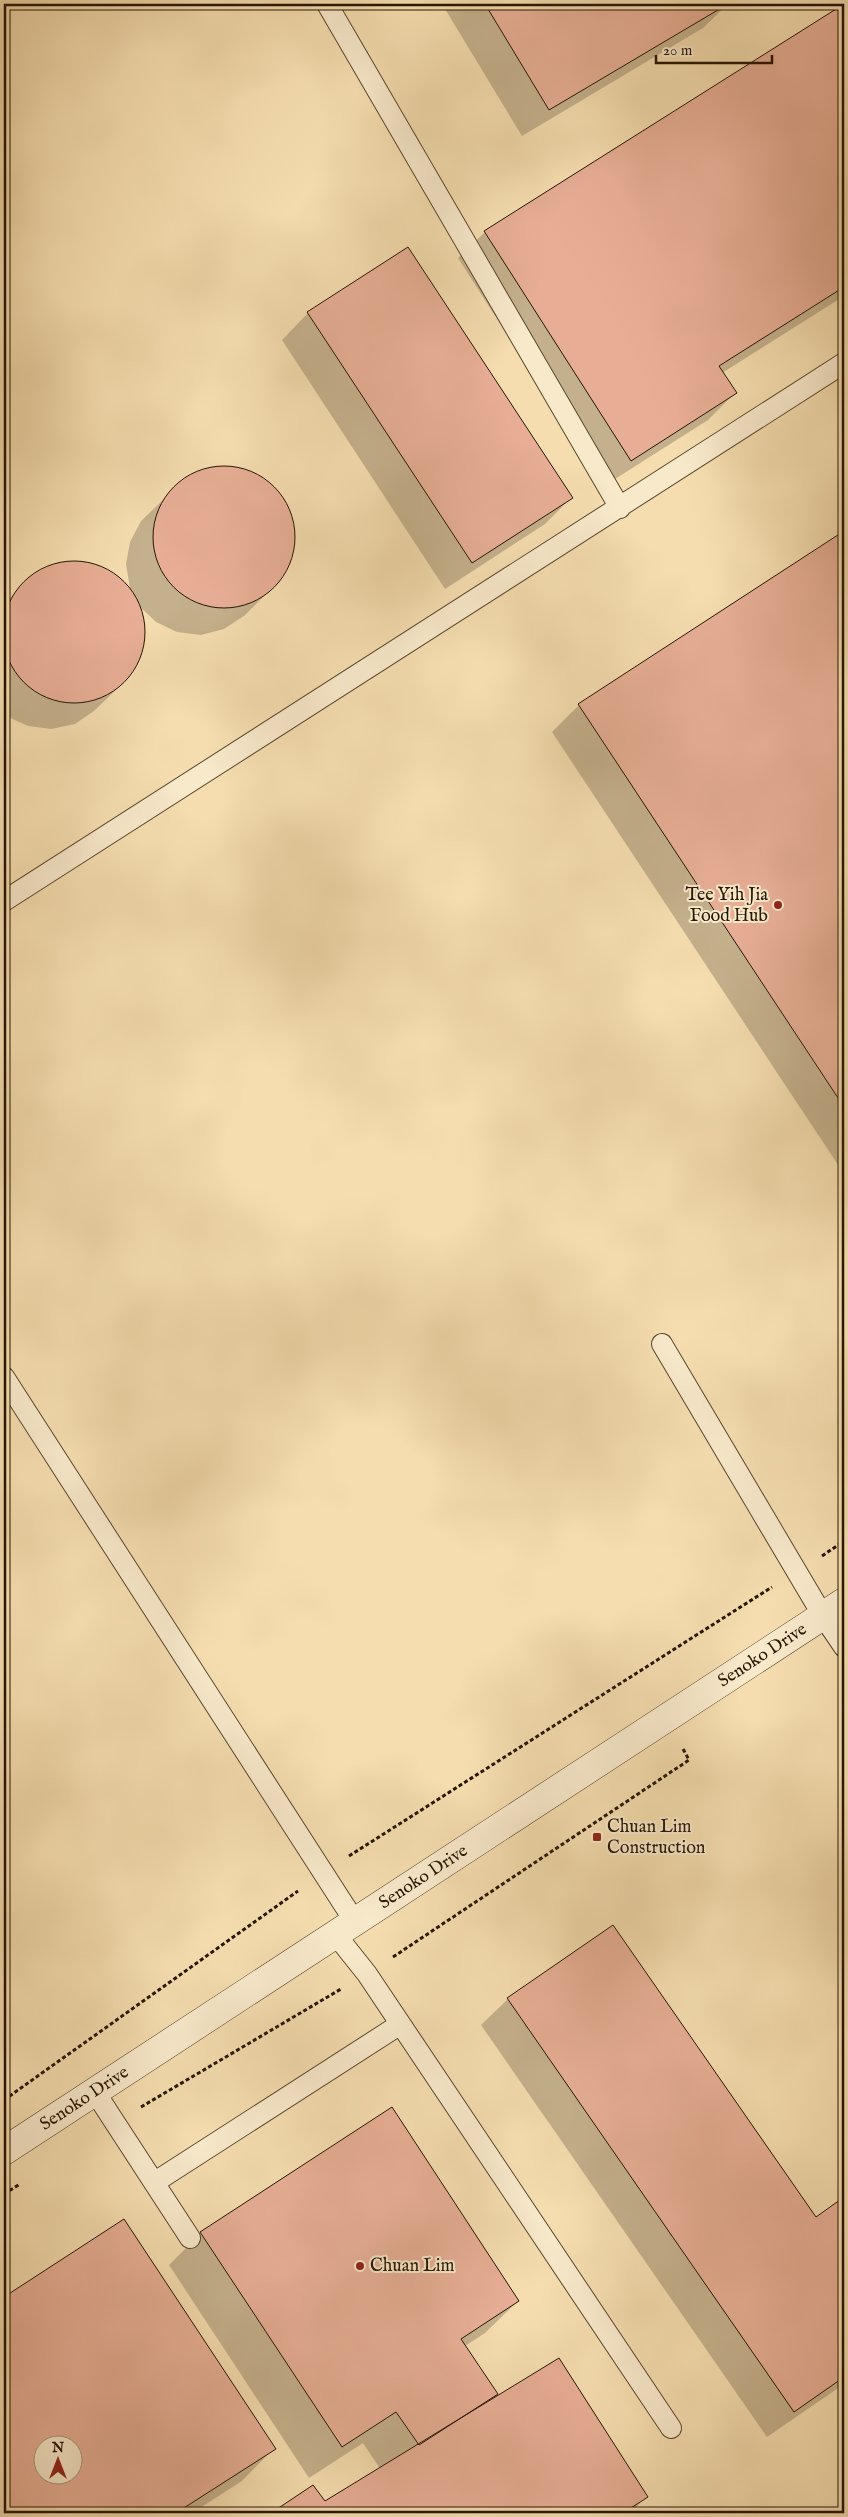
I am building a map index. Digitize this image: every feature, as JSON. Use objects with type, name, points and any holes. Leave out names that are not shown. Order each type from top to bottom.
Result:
[{"type":"street","name":"Senoko Drive","points":[[4,2151],[834,1609]]},
{"type":"lane","points":[[327,4],[620,508]]},
{"type":"lane","points":[[4,901],[844,363]]},
{"type":"lane","points":[[662,1344],[798,1571],[834,1609],[844,1647]]},
{"type":"lane","points":[[4,1377],[323,1873],[345,1928],[367,1974],[399,2025],[671,2428]]},
{"type":"lane","points":[[155,2182],[399,2025]]},
{"type":"lane","points":[[95,2092],[190,2238]]},
{"type":"path","points":[[4,2100],[323,1873],[844,1541]]},
{"type":"building","points":[[485,4],[728,4],[549,110]]},
{"type":"building","points":[[844,4],[844,287],[719,366],[737,393],[631,461],[484,231]]},
{"type":"building","points":[[408,247],[573,498],[472,563],[307,312]]},
{"type":"building","points":[[224,466],[238,467],[251,471],[274,487],[290,510],[294,523],[294,551],[290,564],[274,587],[251,603],[238,607],[224,608],[210,607],[197,603],[174,587],[158,564],[154,551],[153,537],[154,523],[158,510],[174,487],[197,471],[210,467]]},
{"type":"building","name":"Tee Yih Jia Food Hub","points":[[844,531],[844,1107],[578,704]]},
{"type":"building","points":[[74,561],[88,562],[101,567],[113,573],[124,582],[133,593],[139,605],[144,618],[144,646],[139,659],[133,671],[124,682],[113,691],[101,697],[88,702],[74,703],[60,702],[47,697],[35,691],[24,682],[15,671],[9,659],[4,646],[3,632],[4,618],[9,605],[15,593],[24,582],[35,573],[47,567],[60,562]]},
{"type":"building","points":[[613,1925],[816,2217],[844,2197],[844,2377],[794,2412],[507,1998]]},
{"type":"building","name":"Chuan Lim","points":[[392,2107],[519,2301],[461,2339],[498,2394],[419,2445],[396,2412],[342,2447],[200,2232]]},
{"type":"building","points":[[124,2219],[276,2449],[176,2513],[4,2513],[4,2297]]},
{"type":"building","points":[[559,2358],[648,2497],[623,2513],[271,2513],[313,2485],[325,2501]]},
{"type":"place","name":"Tee Yih Jia Food Hub","points":[[778,905]]},
{"type":"place","name":"Chuan Lim Construction","points":[[597,1837]]},
{"type":"place","name":"Chuan Lim","points":[[360,2266]]}]
